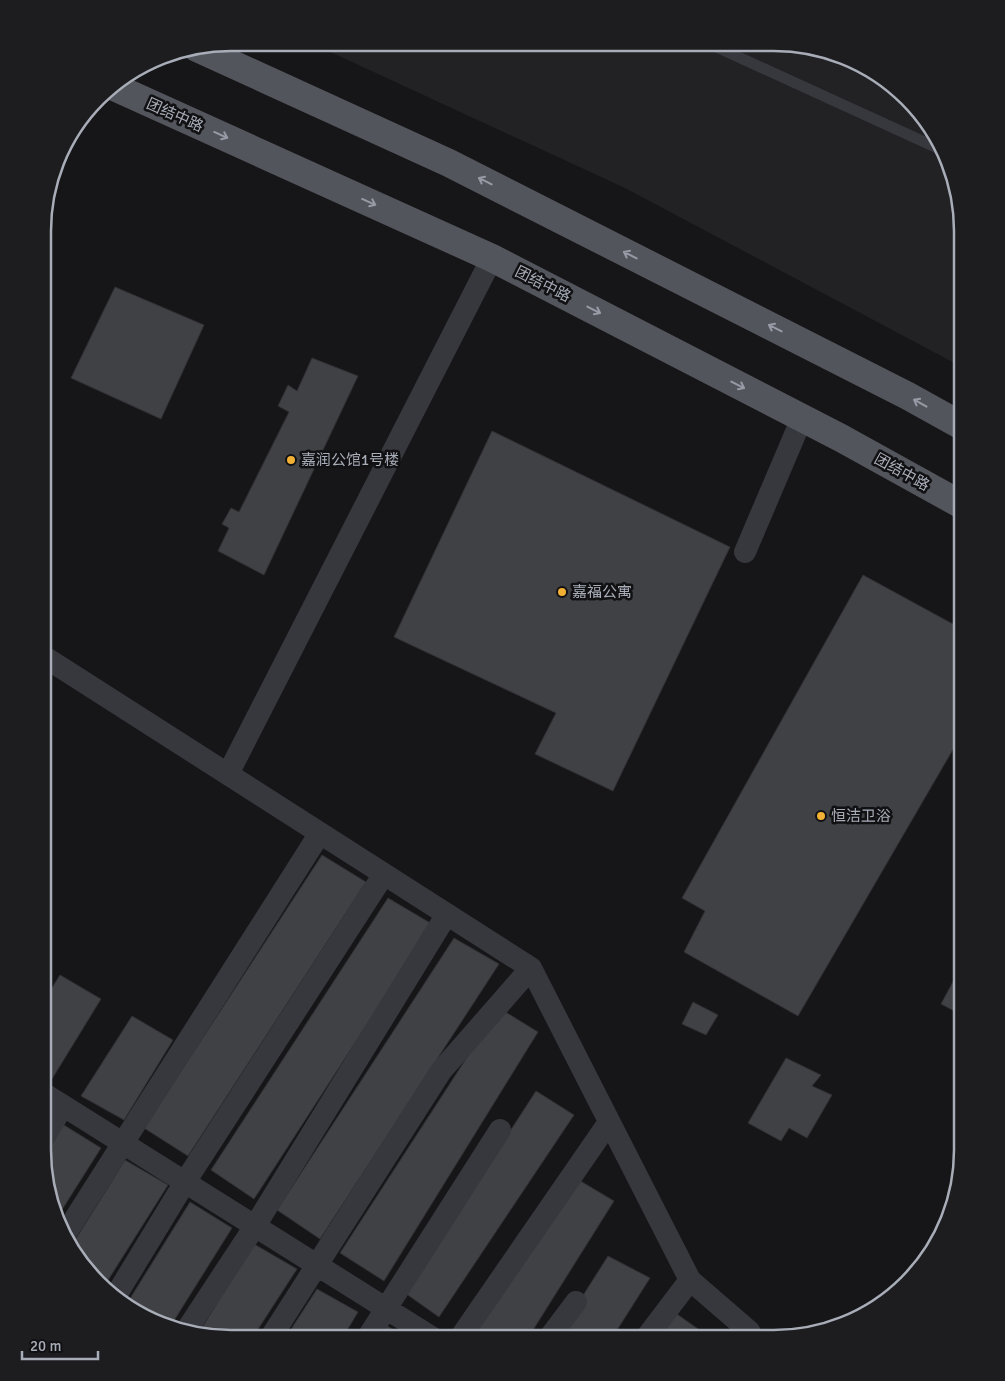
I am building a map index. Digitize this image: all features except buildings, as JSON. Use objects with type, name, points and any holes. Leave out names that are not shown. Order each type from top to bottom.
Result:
[{"type":"main road","points":[[208,53],[449,163],[899,391],[954,422]]},
{"type":"main road","name":"团结中路","points":[[121,90],[492,258],[802,418],[954,501]]},
{"type":"street","points":[[228,774],[492,258]]},
{"type":"street","points":[[745,552],[802,418]]},
{"type":"street","points":[[51,662],[531,968],[690,1280],[747,1330]]},
{"type":"street","points":[[69,1227],[320,833]]},
{"type":"street","points":[[120,1290],[185,1182],[384,874]]},
{"type":"street","points":[[190,1325],[255,1226],[447,914]]},
{"type":"street","points":[[275,1330],[441,1070],[531,968]]},
{"type":"street","points":[[51,1098],[420,1330]]},
{"type":"street","points":[[51,1125],[63,1106]]},
{"type":"street","points":[[466,1330],[609,1122]]},
{"type":"street","points":[[372,1330],[500,1130]]},
{"type":"street","points":[[652,1330],[690,1280]]},
{"type":"street","points":[[555,1330],[576,1302]]},
{"type":"lane","points":[[725,51],[932,145]]},
{"type":"shaded area","points":[[328,51],[773,51],[820,57],[864,75],[901,104],[923,131],[935,152],[948,185],[954,232],[954,363],[625,188]]},
{"type":"place","name":"嘉润公馆1号楼","points":[[291,460]]},
{"type":"place","name":"嘉福公寓","points":[[562,592]]},
{"type":"place","name":"恒洁卫浴","points":[[821,816]]}]
